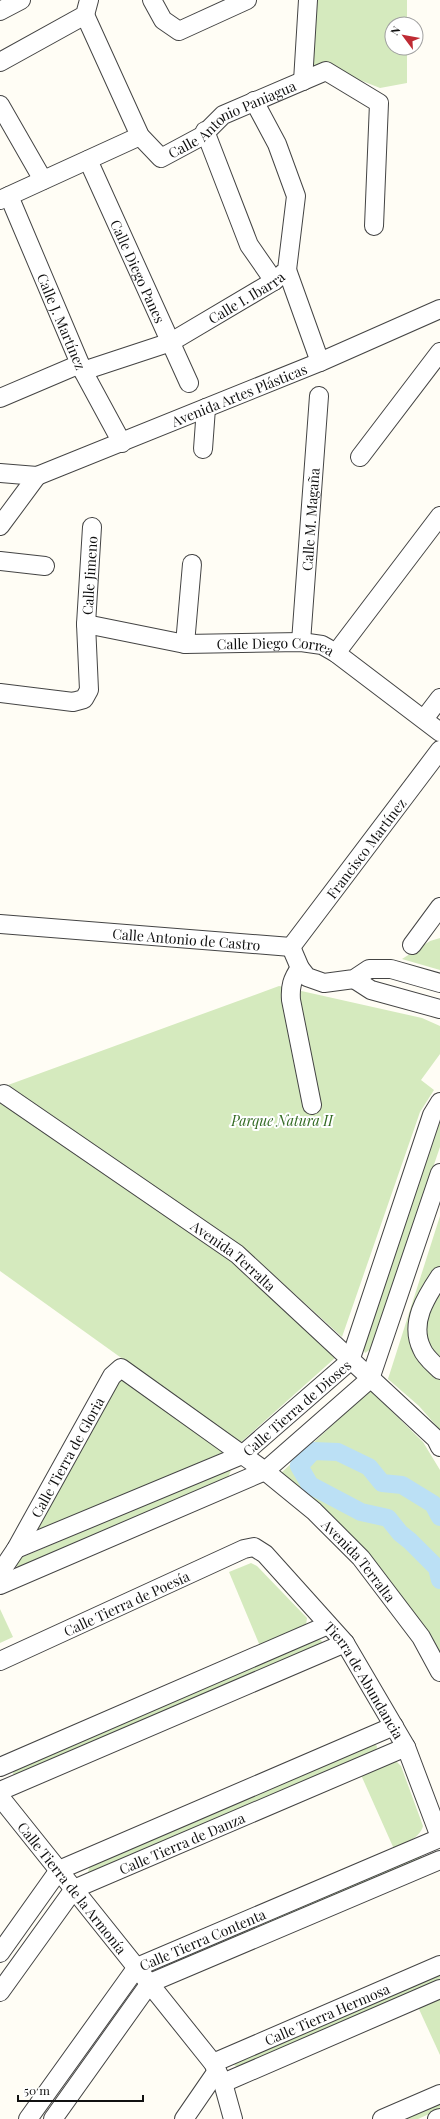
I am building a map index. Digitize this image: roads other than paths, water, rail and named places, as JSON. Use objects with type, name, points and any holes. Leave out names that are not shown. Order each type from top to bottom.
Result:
[{"type":"street","points":[[0,11],[21,0]]},
{"type":"street","points":[[152,0],[164,20],[179,31],[247,0]]},
{"type":"street","points":[[303,81],[308,0]]},
{"type":"street","points":[[0,62],[87,8],[140,136],[4,198]]},
{"type":"street","name":"Calle Antonio Paniagua","points":[[140,136],[160,158],[204,134],[223,115],[326,71],[379,103],[374,226]]},
{"type":"street","name":"Calle I. Ibarra","points":[[0,398],[82,368],[171,342],[281,275],[296,196],[277,144],[254,101]]},
{"type":"street","points":[[0,105],[43,180]]},
{"type":"street","points":[[204,134],[249,245],[281,275],[320,362]]},
{"type":"street","name":"Calle Diego Panes","points":[[88,160],[189,383]]},
{"type":"street","name":"Calle J. Martínez","points":[[4,198],[82,368],[122,442]]},
{"type":"street","name":"Avenida Artes Plásticas","points":[[0,473],[37,476],[320,362],[440,310]]},
{"type":"street","points":[[360,457],[440,352]]},
{"type":"street","name":"Calle M. Magaña","points":[[301,642],[319,396]]},
{"type":"street","points":[[202,449],[206,408]]},
{"type":"street","points":[[0,526],[37,476]]},
{"type":"street","points":[[336,653],[440,516]]},
{"type":"street","name":"Calle Jimeno","points":[[0,693],[73,702],[84,699],[89,690],[86,624],[92,527]]},
{"type":"street","points":[[0,561],[45,566]]},
{"type":"street","points":[[185,644],[192,564]]},
{"type":"street","name":"Calle Diego Correa","points":[[86,624],[185,644],[301,642],[322,645],[336,653],[440,732]]},
{"type":"street","points":[[424,720],[440,698]]},
{"type":"street","name":"Francisco Martínez","points":[[291,947],[440,750]]},
{"type":"street","points":[[412,945],[440,907]]},
{"type":"street","name":"Calle Antonio de Castro","points":[[0,924],[291,947]]},
{"type":"street","points":[[291,947],[300,968],[307,977],[324,983],[354,979],[369,970],[391,969],[440,983]]},
{"type":"street","points":[[300,968],[293,978],[290,988],[291,1000],[312,1105]]},
{"type":"street","points":[[354,979],[371,990],[440,1010]]},
{"type":"street","name":"Avenida Terralta","points":[[4,1094],[237,1254],[436,1439],[440,1447]]},
{"type":"street","name":"Calle Tierra de Dioses","points":[[16,1549],[242,1455],[350,1360],[432,1115],[440,1102]]},
{"type":"street","name":"Calle Tierra de Dioses","points":[[0,1585],[265,1472],[370,1379],[440,1173]]},
{"type":"street","points":[[440,1276],[424,1301],[418,1324],[422,1350],[440,1370]]},
{"type":"street","name":"Avenida Terralta","points":[[121,1368],[265,1472],[314,1511],[361,1558],[420,1637],[440,1672]]},
{"type":"street","name":"Calle Tierra de Gloria","points":[[16,1549],[112,1376],[121,1368]]},
{"type":"street","name":"Tierra de Abundancia","points":[[254,1547],[265,1554],[345,1643],[406,1747],[440,1837]]},
{"type":"street","name":"Calle Tierra de Poesía","points":[[0,1661],[244,1549],[254,1547]]},
{"type":"street","points":[[0,1573],[16,1549]]},
{"type":"street","points":[[0,1768],[328,1625]]},
{"type":"street","points":[[0,1791],[345,1643]]},
{"type":"street","name":"Calle Tierra de Danza","points":[[59,1870],[394,1726]]},
{"type":"street","name":"Calle Tierra de Danza","points":[[74,1889],[406,1747]]},
{"type":"street","name":"Calle Tierra de la Armonía","points":[[0,1797],[137,1967],[218,2072],[233,2119]]},
{"type":"street","name":"Calle Tierra Contenta","points":[[28,2119],[137,1967],[440,1837]]},
{"type":"street","name":"Calle Tierra Contenta","points":[[53,2119],[150,1984],[440,1860]]},
{"type":"street","points":[[0,1953],[59,1870]]},
{"type":"street","points":[[0,1992],[74,1889]]},
{"type":"street","name":"Calle Tierra Hermosa","points":[[218,2072],[440,1965]]},
{"type":"street","name":"Calle Tierra Hermosa","points":[[218,2072],[440,1988]]},
{"type":"street","points":[[184,2119],[218,2072]]},
{"type":"street","points":[[382,2119],[440,2094]]},
{"type":"waterway","points":[[440,1517],[433,1504],[402,1485],[382,1483],[369,1467],[338,1452],[313,1451],[299,1466],[310,1485],[361,1512],[388,1518],[400,1533],[437,1568],[440,1580]]},
{"type":"park label","name":"Parque Natura II","points":[[282,1120]]}]
